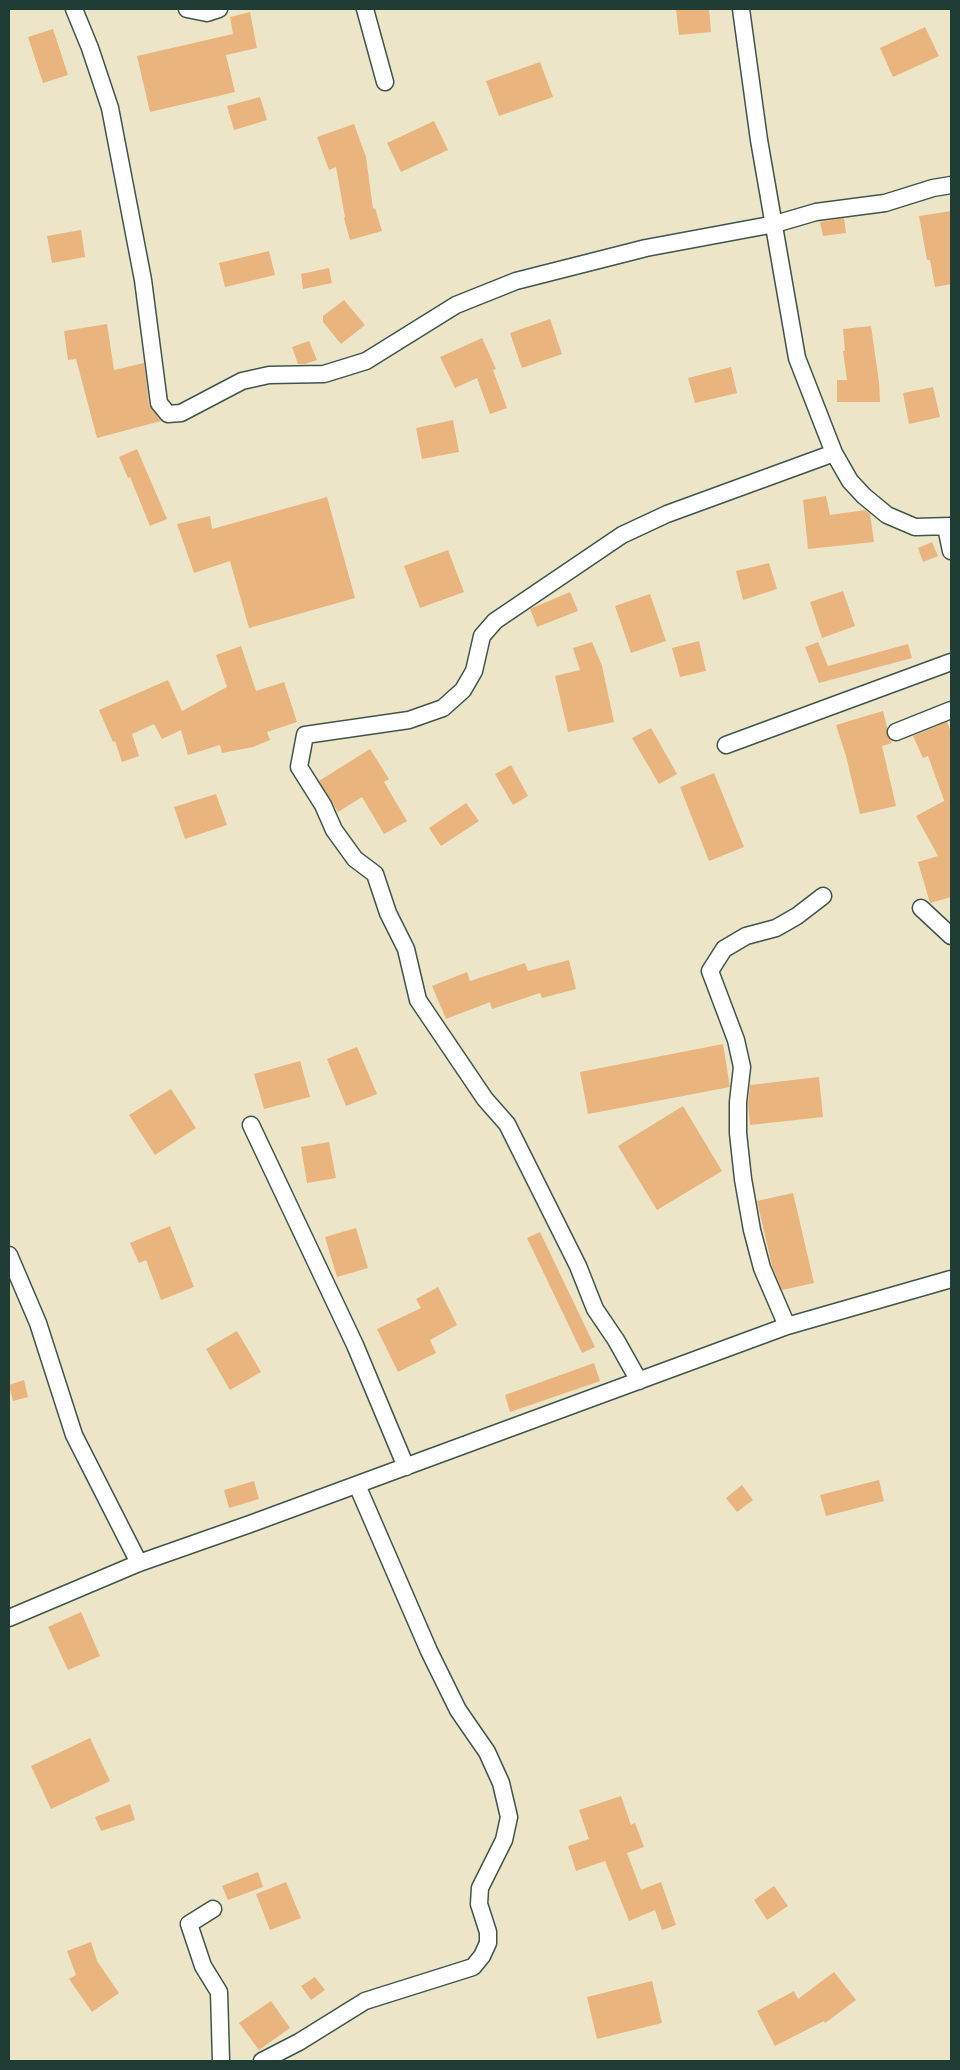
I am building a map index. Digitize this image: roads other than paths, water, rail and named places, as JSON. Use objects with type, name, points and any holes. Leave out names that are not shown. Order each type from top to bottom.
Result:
[{"type":"street","points":[[74,9],[90,48],[110,108],[143,280],[159,403],[168,414],[181,413],[242,382],[269,375],[324,374],[366,361],[456,306],[516,281],[646,248],[775,224],[816,212],[886,203],[932,188],[951,185]]},
{"type":"street","points":[[187,9],[207,13],[219,9]]},
{"type":"street","points":[[365,9],[385,82]]},
{"type":"street","points":[[741,9],[759,140],[797,358],[834,453],[850,480],[864,496],[887,515],[915,527],[949,526],[951,551]]},
{"type":"street","points":[[639,1381],[616,1340],[595,1309],[578,1266],[507,1124],[485,1099],[418,1000],[406,948],[388,912],[374,874],[355,859],[334,830],[323,805],[299,767],[306,735],[408,720],[443,708],[463,690],[474,671],[482,636],[496,621],[622,535],[667,514],[834,453]]},
{"type":"street","points":[[726,745],[951,662]]},
{"type":"street","points":[[896,732],[951,710]]},
{"type":"street","points":[[787,1326],[762,1268],[752,1230],[743,1179],[738,1133],[738,1102],[742,1067],[736,1040],[710,971],[724,949],[746,936],[776,928],[797,916],[823,896]]},
{"type":"street","points":[[921,908],[951,936]]},
{"type":"street","points":[[251,1125],[351,1337],[406,1467]]},
{"type":"street","points":[[9,1255],[38,1323],[74,1435],[139,1564]]},
{"type":"street","points":[[9,1618],[139,1564],[787,1326],[949,1285]]},
{"type":"street","points":[[262,2061],[299,2042],[365,2001],[473,1967],[482,1956],[488,1943],[488,1932],[479,1904],[480,1888],[504,1840],[509,1817],[501,1783],[487,1752],[458,1710],[429,1651],[356,1485]]},
{"type":"street","points":[[213,1909],[188,1924],[203,1966],[219,1992],[221,2061]]}]
